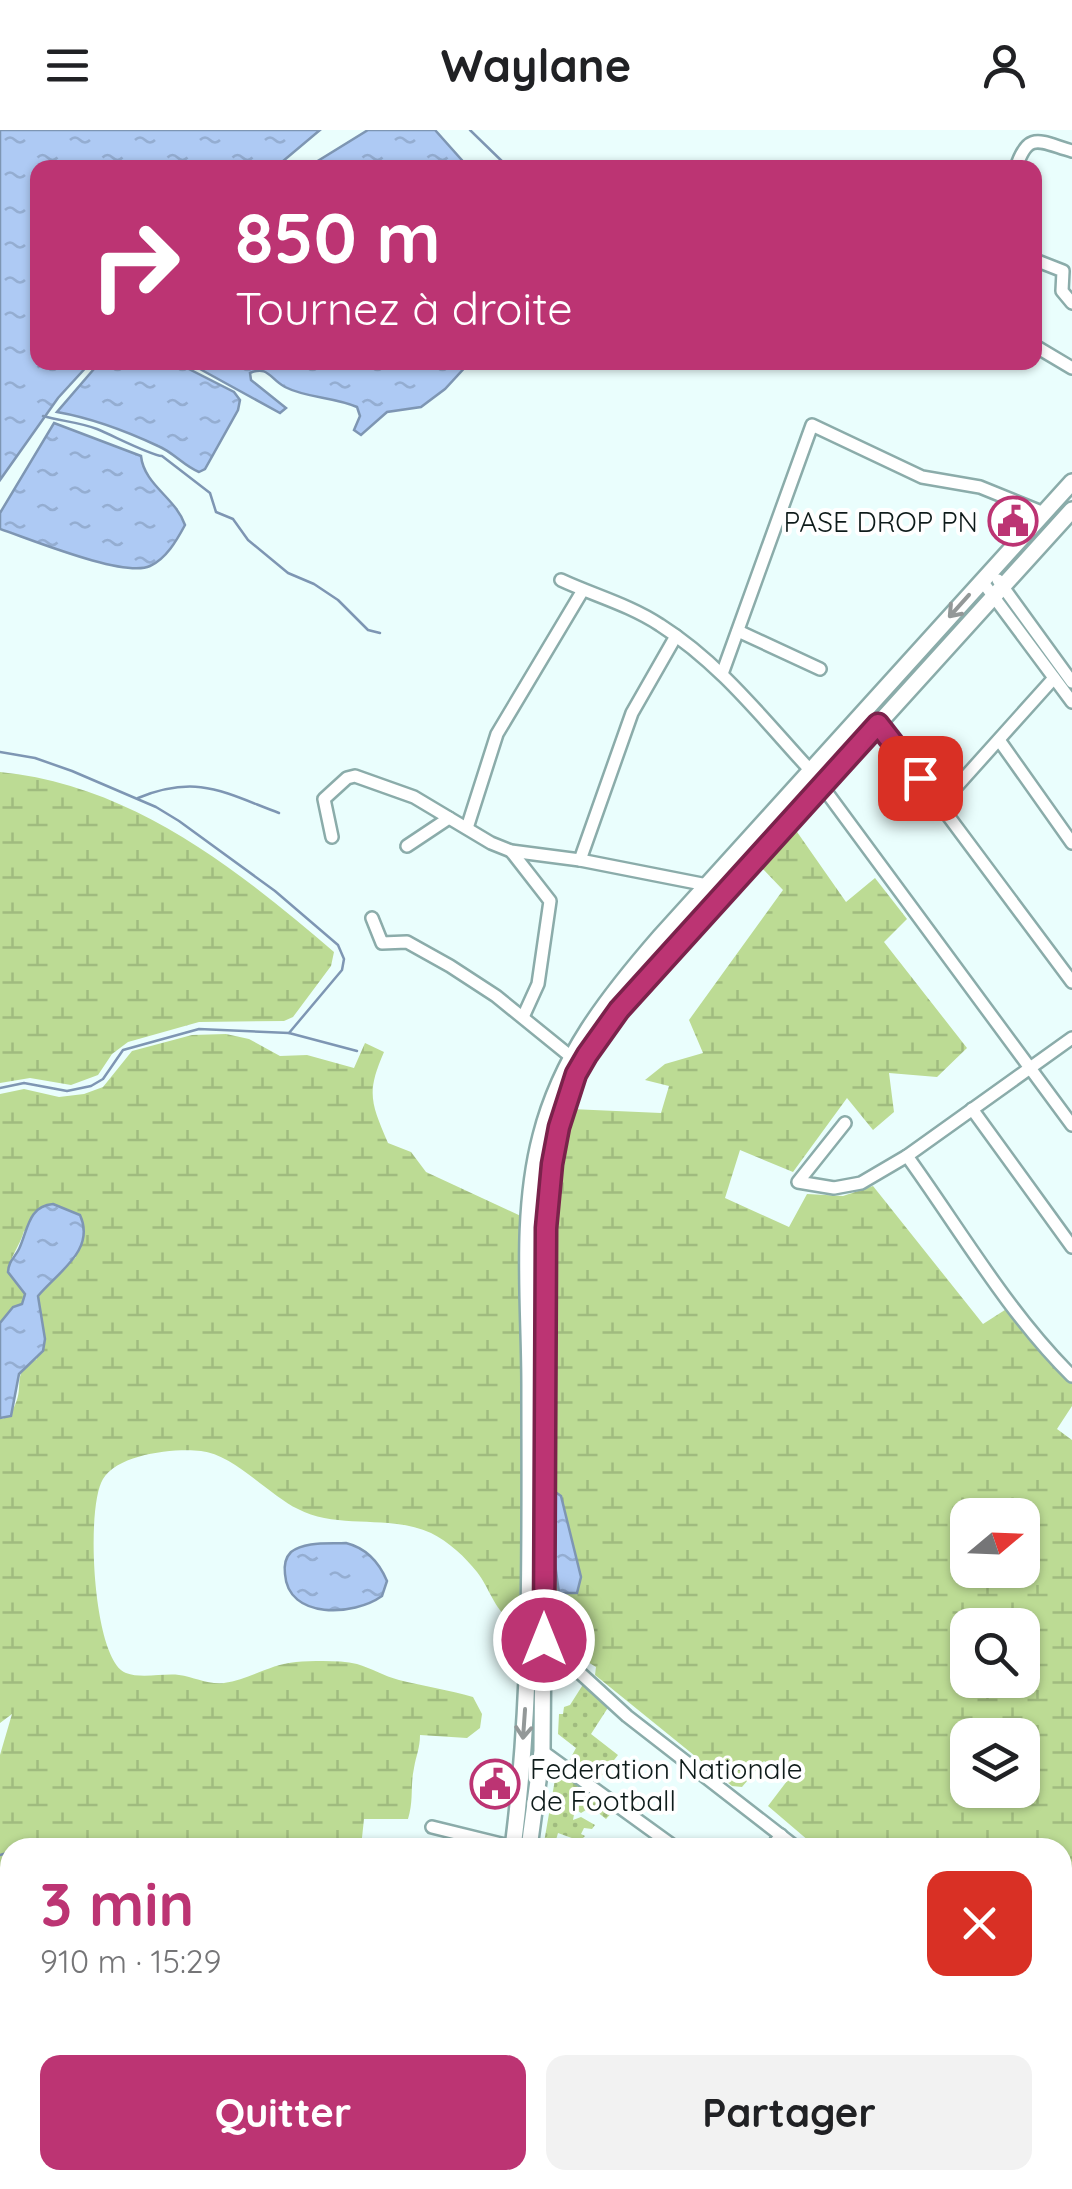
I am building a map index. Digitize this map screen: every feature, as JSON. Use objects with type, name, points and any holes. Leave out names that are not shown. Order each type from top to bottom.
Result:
[{"type":"main road","points":[[514,1838],[530,1636],[530,1228],[541,1135],[570,1056],[608,998],[1072,482]]},
{"type":"main road","points":[[530,1838],[542,1751],[546,1228],[552,1164],[576,1074],[619,1010],[1072,510]]},
{"type":"street","points":[[1018,160],[1027,142],[1072,151]]},
{"type":"street","points":[[1042,263],[1063,272],[1062,291],[1072,303]]},
{"type":"street","points":[[1042,350],[1072,368]]},
{"type":"street","points":[[722,674],[812,425],[922,476],[980,487],[1044,513]]},
{"type":"street","points":[[987,576],[1072,682]]},
{"type":"street","points":[[561,580],[636,611],[676,636],[722,674],[811,771]]},
{"type":"street","points":[[467,828],[497,734],[583,590]]},
{"type":"street","points":[[738,632],[820,669]]},
{"type":"street","points":[[580,860],[632,713],[676,636]]},
{"type":"street","points":[[1063,669],[1072,702]]},
{"type":"street","points":[[940,805],[1063,669]]},
{"type":"street","points":[[878,724],[1072,982]]},
{"type":"street","points":[[999,740],[1072,843]]},
{"type":"street","points":[[332,836],[324,800],[351,776],[414,798],[511,851],[580,860],[707,886]]},
{"type":"street","points":[[822,786],[1072,1125]]},
{"type":"street","points":[[407,846],[449,818]]},
{"type":"street","points":[[511,851],[550,901],[538,984],[523,1017]]},
{"type":"street","points":[[372,918],[382,943],[407,942],[450,966],[570,1056]]},
{"type":"street","points":[[845,1122],[798,1182],[844,1188],[861,1183],[906,1156],[1072,1038]]},
{"type":"street","points":[[972,1109],[1072,1247]]},
{"type":"street","points":[[906,1156],[1048,1351],[1072,1376]]},
{"type":"street","points":[[544,1640],[641,1727],[785,1838]]},
{"type":"street","points":[[542,1751],[662,1838]]},
{"type":"street","points":[[432,1827],[477,1838]]},
{"type":"green space","points":[[0,772],[48,780],[94,794],[180,836],[259,891],[334,952],[331,966],[293,1017],[284,1021],[199,1022],[128,1042],[112,1054],[98,1075],[71,1085],[30,1078],[0,1083]]},
{"type":"green space","points":[[795,829],[846,902],[875,878],[907,919],[884,942],[967,1048],[937,1077],[889,1073],[894,1112],[873,1130],[847,1098],[793,1172],[740,1150],[725,1198],[789,1227],[807,1194],[843,1196],[873,1186],[983,1324],[1008,1308],[1072,1384],[1072,1406],[1057,1429],[1072,1440],[1072,1838],[805,1838],[768,1806],[787,1781],[764,1761],[742,1787],[732,1786],[595,1675],[596,1667],[537,1631],[560,1172],[571,1109],[661,1113],[669,1086],[645,1080],[665,1064],[703,1053],[689,1020],[783,890],[760,866]]},
{"type":"green space","points":[[226,1034],[249,1039],[280,1056],[307,1055],[354,1068],[365,1043],[384,1052],[373,1098],[388,1143],[411,1152],[426,1172],[538,1224],[518,1624],[499,1609],[468,1561],[431,1533],[399,1524],[314,1515],[287,1503],[226,1459],[213,1454],[176,1451],[133,1458],[110,1470],[103,1479],[94,1520],[99,1614],[115,1662],[126,1673],[179,1675],[218,1683],[286,1663],[350,1663],[399,1680],[473,1697],[482,1714],[480,1728],[467,1738],[420,1735],[408,1819],[364,1819],[362,1838],[0,1838],[0,1755],[12,1714],[0,1723],[0,1418],[14,1407],[21,1374],[37,1359],[38,1296],[76,1257],[24,1231],[8,1272],[25,1294],[23,1304],[13,1307],[0,1324],[0,1094],[24,1089],[59,1097],[84,1094],[103,1087],[132,1051],[192,1035]]},
{"type":"green space","points":[[584,1683],[609,1706],[591,1734],[618,1755],[596,1783],[568,1763],[576,1748],[558,1734],[559,1714],[563,1714],[564,1707],[570,1705]]},
{"type":"green space","points":[[557,1768],[614,1810],[606,1819],[591,1807],[581,1813],[575,1809],[573,1820],[581,1817],[595,1825],[592,1829],[584,1828],[583,1838],[558,1833],[557,1838],[545,1838]]},
{"type":"water","points":[[0,130],[320,130],[284,160],[30,160],[30,370],[84,370],[58,398],[0,480]]},
{"type":"water","points":[[368,130],[435,130],[462,160],[319,160]]},
{"type":"water","points":[[93,370],[191,370],[234,392],[240,400],[205,469],[199,472],[163,449],[121,430],[57,412]]},
{"type":"water","points":[[202,370],[463,370],[421,407],[387,412],[361,435],[354,430],[360,416],[357,407],[293,391],[265,372],[250,373],[251,380],[286,408],[280,413]]},
{"type":"water","points":[[54,423],[141,456],[148,475],[185,525],[156,563],[120,567],[0,529],[0,513]]},
{"type":"water","points":[[53,1204],[80,1215],[83,1239],[72,1260],[38,1296],[45,1339],[43,1351],[19,1374],[11,1416],[0,1418],[0,1323],[13,1307],[22,1304],[25,1294],[8,1272],[34,1214]]},
{"type":"water","points":[[551,1489],[561,1496],[581,1577],[577,1593],[559,1593],[548,1513]]},
{"type":"water","points":[[346,1543],[366,1552],[380,1568],[387,1581],[382,1596],[340,1610],[324,1610],[297,1600],[285,1574],[289,1554],[310,1545]]},
{"type":"waterway","points":[[470,130],[501,160]]},
{"type":"waterway","points":[[43,416],[90,427],[162,456],[210,493],[216,512],[233,519],[248,540],[288,573],[314,584],[338,600],[368,630],[380,633]]},
{"type":"waterway","points":[[0,752],[35,758],[72,771],[156,807],[275,891],[338,945],[344,959],[342,970],[289,1033]]},
{"type":"waterway","points":[[138,798],[177,787],[194,787],[225,793],[279,813]]},
{"type":"waterway","points":[[0,1088],[24,1083],[67,1091],[91,1086],[103,1079],[123,1050],[199,1029],[289,1033],[357,1051]]},
{"type":"place","name":"PASE DROP PN","points":[[1013,521]]},
{"type":"place","name":"Federation Nationale de Football","points":[[495,1784]]},
{"type":"route","points":[[544,1640],[546,1228],[559,1127],[576,1074],[619,1010],[878,724],[920,778]]}]
